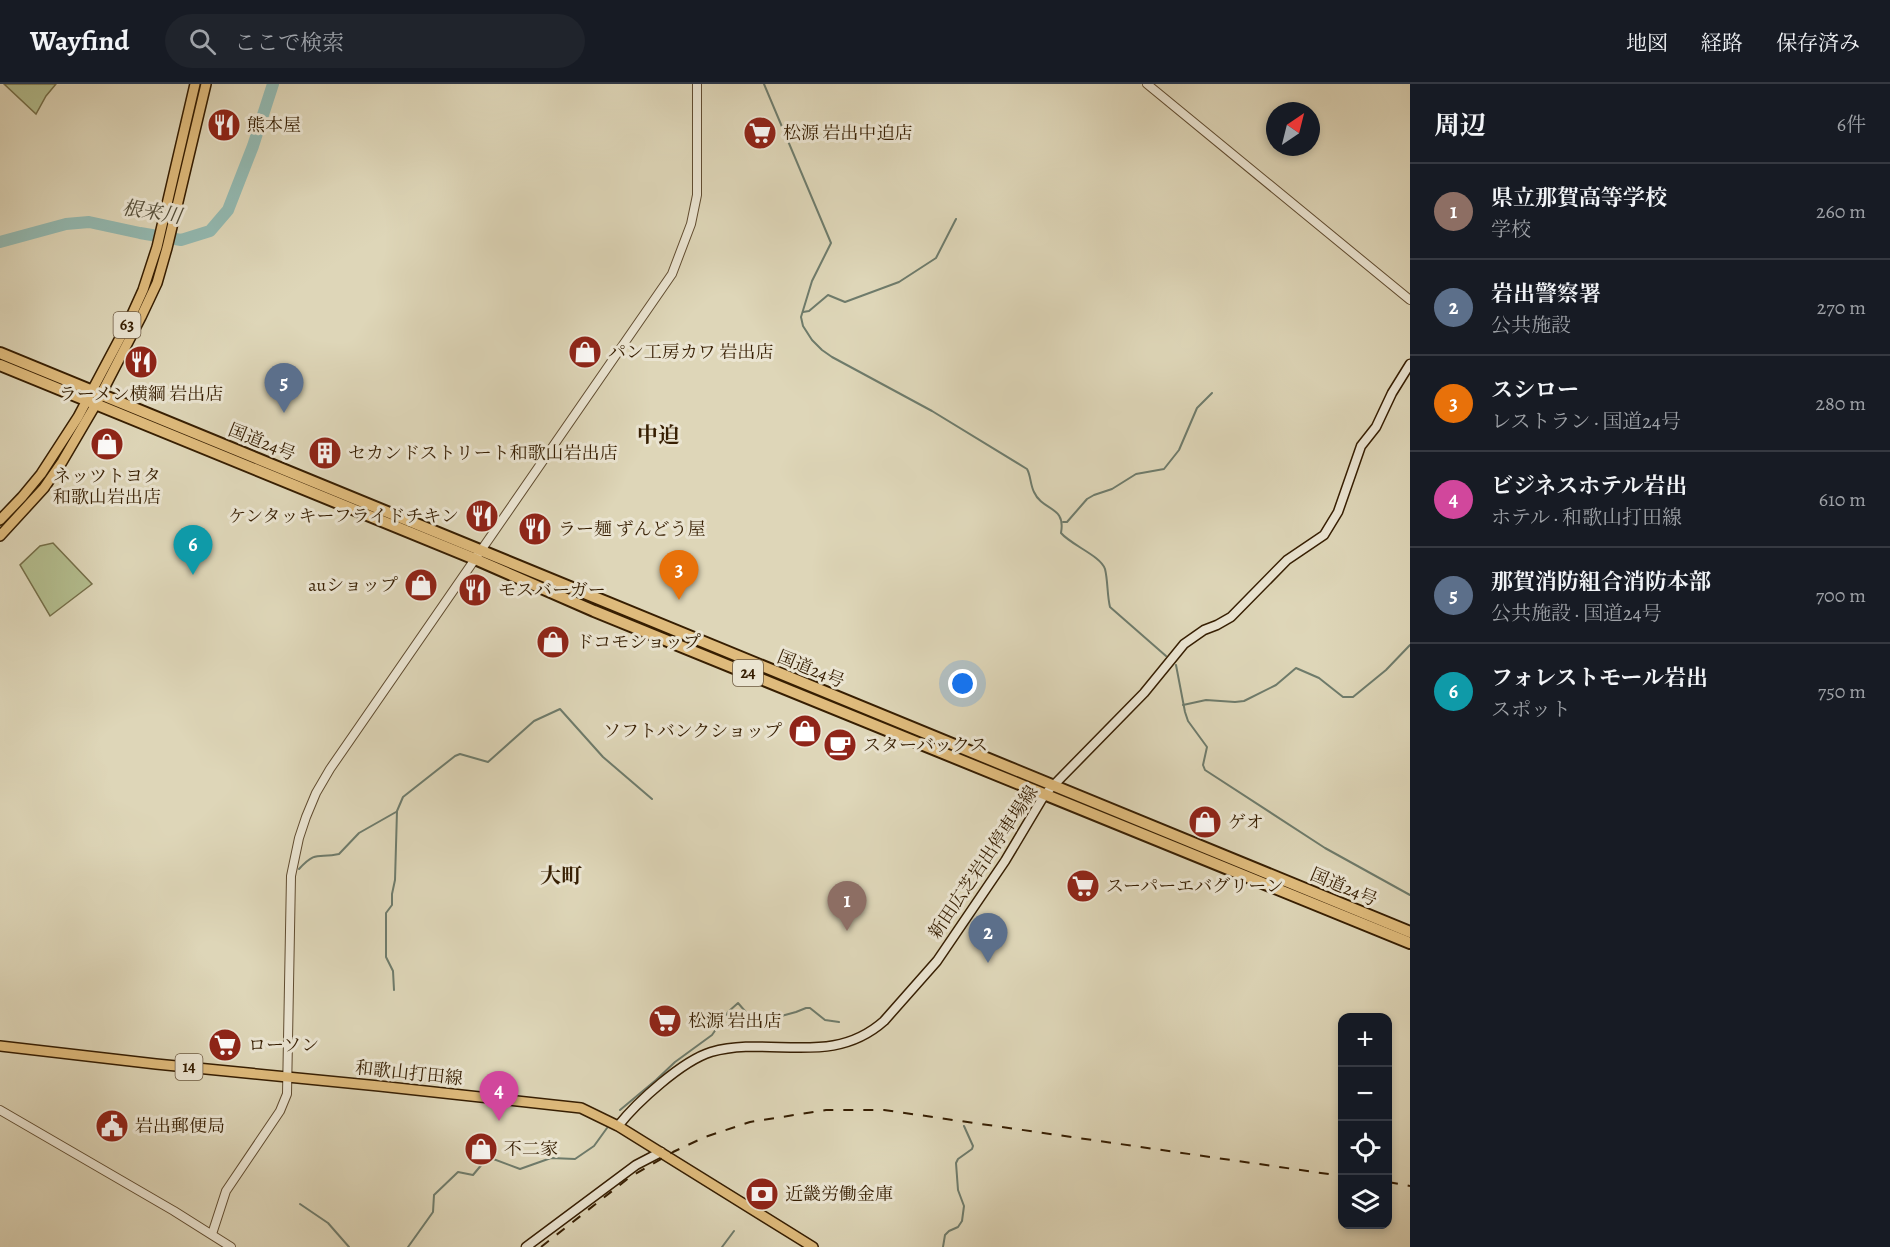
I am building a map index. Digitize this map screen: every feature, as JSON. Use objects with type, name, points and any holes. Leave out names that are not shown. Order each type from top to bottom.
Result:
[{"type":"highway","name":"国道24号","points":[[0,353],[94,397],[478,555],[1055,786],[1410,932]]},
{"type":"highway","name":"国道24号","points":[[0,365],[94,397]]},
{"type":"highway","name":"国道24号","points":[[478,555],[594,611],[1410,943]]},
{"type":"main road","name":"63","points":[[0,536],[44,489],[141,317],[157,282],[167,248],[167,227],[195,84]]},
{"type":"main road","name":"63","points":[[0,520],[41,474],[94,397],[143,290],[157,247],[167,227],[206,84]]},
{"type":"main road","name":"新田広芝岩出停車場線","points":[[618,1126],[640,1102],[671,1077],[696,1058],[710,1052],[738,1048],[834,1046],[858,1039],[875,1029],[937,961],[1005,861],[1045,794],[1144,693],[1184,644],[1204,630],[1231,617],[1287,560],[1324,535],[1338,512],[1361,446],[1376,427],[1392,393],[1410,364]]},
{"type":"main road","name":"和歌山打田線","points":[[0,1046],[580,1108],[618,1126],[813,1247]]},
{"type":"main road","points":[[526,1247],[636,1164],[661,1152]]},
{"type":"street","points":[[212,1234],[226,1191],[280,1111],[287,1094],[291,876],[298,838],[316,793],[454,587],[672,274],[691,224],[697,195],[697,84]]},
{"type":"street","points":[[1146,84],[1410,300]]},
{"type":"street","points":[[0,1110],[174,1210],[231,1247]]},
{"type":"green space","points":[[4,84],[56,84],[36,114]]},
{"type":"green space","points":[[53,543],[92,584],[50,616],[20,565],[40,546]]},
{"type":"waterway","name":"根来川","points":[[0,242],[66,224],[89,222],[181,240],[210,231],[228,210],[253,146],[273,84]]},
{"type":"waterway","points":[[764,84],[831,243],[812,281],[801,317],[803,326],[812,340],[832,357],[932,411],[1027,469],[1038,498],[1060,518],[1061,533],[1102,564],[1106,574],[1110,607],[1166,656]]},
{"type":"waterway","points":[[803,312],[809,311],[828,295],[845,302],[899,282],[936,258],[956,219]]},
{"type":"waterway","points":[[1063,522],[1067,522],[1087,499],[1094,495],[1112,489],[1136,474],[1164,469],[1179,450],[1197,408],[1212,393]]},
{"type":"waterway","points":[[1183,705],[1206,700],[1244,701],[1276,685],[1296,668],[1319,678],[1343,697],[1353,697],[1386,670],[1410,645]]},
{"type":"waterway","points":[[1176,665],[1188,721],[1207,747],[1203,765],[1205,770],[1325,848],[1410,895]]},
{"type":"waterway","points":[[394,990],[393,971],[386,957],[386,913],[392,905],[395,880],[397,811],[403,797],[455,756],[460,754],[488,762],[534,721],[560,709],[603,757],[652,799]]},
{"type":"waterway","points":[[299,869],[314,857],[339,854],[359,833],[396,812]]},
{"type":"waterway","points":[[620,1110],[675,1062],[712,1035],[728,1012],[738,1003],[756,1021],[810,1008],[825,1020],[839,1022]]},
{"type":"waterway","points":[[943,1247],[945,1235],[958,1227],[962,1221],[964,1206],[958,1190],[956,1163],[973,1146],[964,1126]]},
{"type":"waterway","points":[[408,1247],[433,1212],[434,1195],[458,1172],[473,1175],[488,1157],[520,1169],[551,1158],[575,1159],[594,1146],[607,1128]]},
{"type":"waterway","points":[[300,1204],[328,1223],[349,1247]]},
{"type":"waterway","points":[[722,1247],[734,1231]]},
{"type":"railway","points":[[541,1247],[630,1177],[673,1152],[705,1137],[750,1122],[826,1110],[884,1110],[1338,1175]]},
{"type":"railway","points":[[1392,1183],[1410,1186]]},
{"type":"place","name":"熊本屋","points":[[224,125]]},
{"type":"place","name":"松源 岩出中迫店","points":[[760,133]]},
{"type":"place","name":"パン工房カワ 岩出店","points":[[585,352]]},
{"type":"place","name":"ラーメン横綱 岩出店","points":[[141,362]]},
{"type":"place","name":"那賀消防組合消防本部","points":[[284,413]]},
{"type":"place","name":"ネッツトヨタ 和歌山岩出店","points":[[107,444]]},
{"type":"place","name":"セカンドストリート和歌山岩出店","points":[[325,453]]},
{"type":"place","name":"ケンタッキーフライドチキン","points":[[482,516]]},
{"type":"place","name":"ラー麺 ずんどう屋","points":[[535,529]]},
{"type":"place","name":"フォレストモール岩出","points":[[193,575]]},
{"type":"place","name":"auショップ","points":[[421,585]]},
{"type":"place","name":"モスバーガー","points":[[475,590]]},
{"type":"place","name":"スシロー","points":[[679,600]]},
{"type":"place","name":"ドコモショップ","points":[[553,642]]},
{"type":"place","name":"ソフトバンクショップ","points":[[805,731]]},
{"type":"place","name":"スターバックス","points":[[840,745]]},
{"type":"place","name":"ゲオ","points":[[1205,822]]},
{"type":"place","name":"スーパーエバグリーン","points":[[1083,886]]},
{"type":"place","name":"県立那賀高等学校","points":[[847,931]]},
{"type":"place","name":"岩出警察署","points":[[988,963]]},
{"type":"place","name":"松源 岩出店","points":[[665,1021]]},
{"type":"place","name":"ローソン","points":[[225,1045]]},
{"type":"place","name":"ビジネスホテル岩出","points":[[499,1121]]},
{"type":"place","name":"岩出郵便局","points":[[112,1126]]},
{"type":"place","name":"不二家","points":[[481,1149]]},
{"type":"place","name":"近畿労働金庫","points":[[762,1194]]},
{"type":"district","name":"中迫","points":[[658,435]]},
{"type":"district","name":"大町","points":[[561,876]]}]
